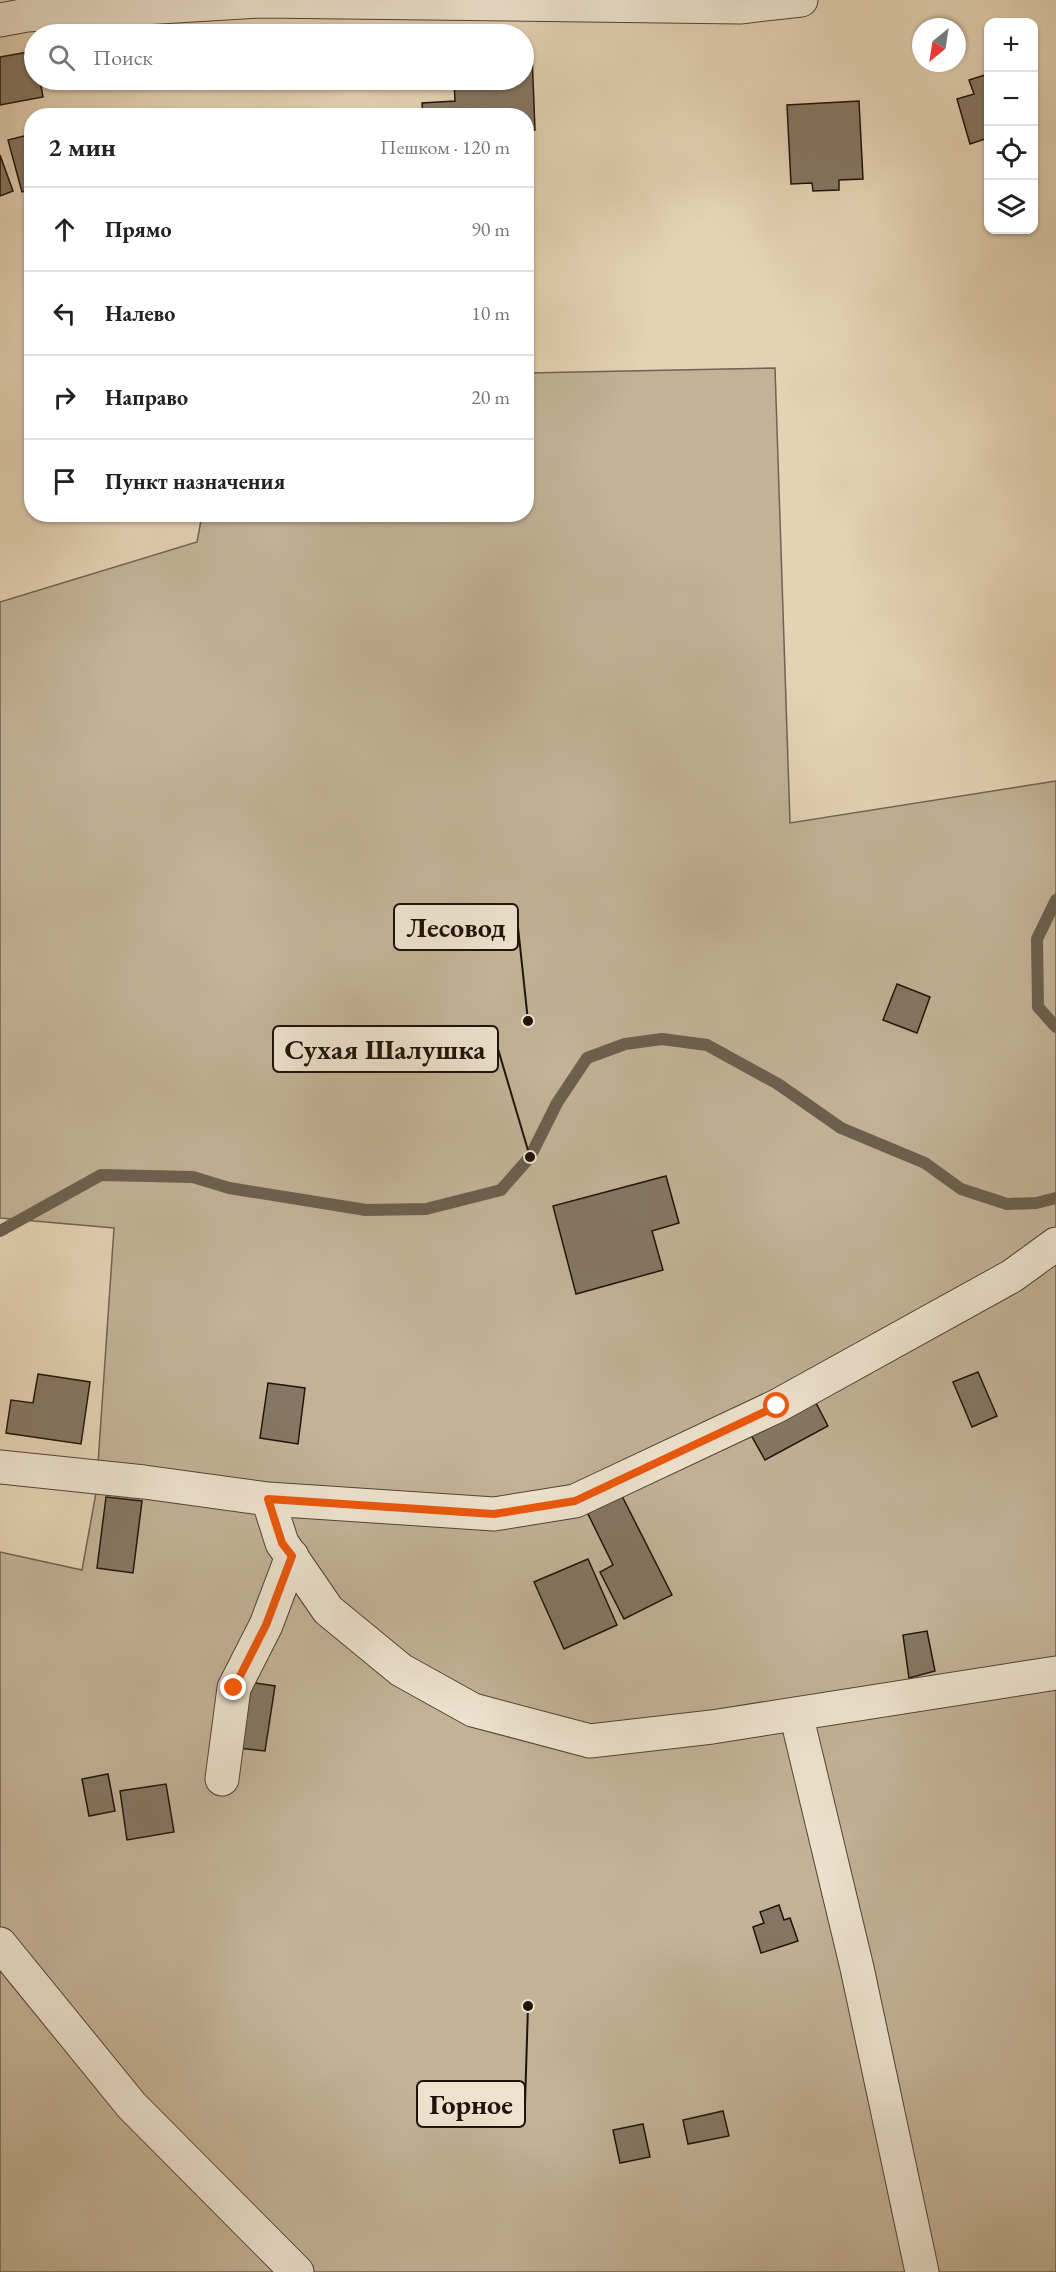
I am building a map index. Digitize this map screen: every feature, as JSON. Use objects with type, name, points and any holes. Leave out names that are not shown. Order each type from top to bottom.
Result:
[{"type":"street","points":[[13,18],[261,1],[740,7],[801,0]]},
{"type":"street","points":[[0,1467],[144,1482],[268,1499],[494,1514],[575,1501],[777,1406],[1012,1276],[1056,1244]]},
{"type":"street","points":[[268,1499],[282,1543],[328,1610],[401,1670],[473,1710],[590,1741],[712,1727],[1056,1673]]},
{"type":"street","points":[[222,1779],[234,1688],[266,1625],[292,1556]]},
{"type":"street","points":[[796,1714],[857,1968],[922,2272]]},
{"type":"street","points":[[0,1944],[132,2106],[297,2272]]},
{"type":"shaded area","points":[[775,368],[790,823],[1056,781],[1056,2272],[0,2272],[0,1552],[82,1570],[96,1493],[114,1228],[0,1218],[0,602],[197,542],[201,522],[534,522],[534,373]]},
{"type":"building","points":[[24,53],[24,90],[42,90],[43,97],[0,105],[0,57]]},
{"type":"building","points":[[984,75],[984,139],[970,144],[957,99],[974,94],[969,80]]},
{"type":"building","points":[[454,90],[533,90],[535,130],[534,108],[422,108],[422,103],[455,101]]},
{"type":"building","points":[[859,101],[863,179],[839,180],[839,190],[813,191],[812,183],[791,184],[787,105]]},
{"type":"building","points":[[24,136],[24,192],[22,192],[8,140]]},
{"type":"building","points":[[0,155],[13,191],[0,196]]},
{"type":"building","points":[[897,984],[930,997],[917,1033],[883,1020]]},
{"type":"building","points":[[666,1176],[679,1223],[652,1231],[663,1270],[576,1294],[553,1206]]},
{"type":"building","points":[[978,1372],[997,1416],[972,1427],[953,1382]]},
{"type":"building","points":[[38,1374],[90,1382],[81,1444],[6,1433],[11,1400],[33,1403]]},
{"type":"building","points":[[268,1383],[305,1388],[298,1444],[260,1438]]},
{"type":"building","points":[[815,1401],[828,1426],[765,1460],[751,1435]]},
{"type":"building","points":[[621,1494],[672,1595],[624,1619],[600,1572],[613,1565],[586,1510]]},
{"type":"building","points":[[106,1497],[142,1501],[133,1573],[97,1568]]},
{"type":"building","points":[[588,1559],[617,1625],[564,1649],[534,1582]]},
{"type":"building","points":[[927,1631],[935,1671],[909,1678],[903,1635]]},
{"type":"building","points":[[249,1682],[275,1686],[265,1751],[239,1748]]},
{"type":"building","points":[[108,1774],[115,1811],[89,1816],[82,1779]]},
{"type":"building","points":[[166,1784],[174,1832],[127,1840],[120,1791]]},
{"type":"building","points":[[779,1905],[784,1920],[790,1918],[798,1941],[761,1953],[753,1927],[764,1923],[760,1912]]},
{"type":"building","points":[[723,2111],[729,2136],[688,2144],[683,2120]]},
{"type":"building","points":[[643,2124],[650,2157],[620,2163],[613,2130]]},
{"type":"waterway","points":[[1056,900],[1037,939],[1038,1007],[1056,1027]]},
{"type":"waterway","points":[[0,1231],[101,1175],[193,1177],[229,1188],[366,1210],[426,1209],[501,1190],[530,1157],[557,1103],[587,1058],[625,1044],[662,1039],[707,1045],[778,1084],[841,1128],[925,1163],[961,1189],[1007,1204],[1036,1203],[1056,1198]]},
{"type":"place","name":"Лесовод","points":[[528,1021]]},
{"type":"place","name":"Сухая Шалушка","points":[[530,1157]]},
{"type":"place","name":"Горное","points":[[528,2006]]},
{"type":"route","points":[[234,1688],[266,1625],[292,1556],[282,1543],[268,1499],[494,1514],[575,1501],[777,1406]]}]
